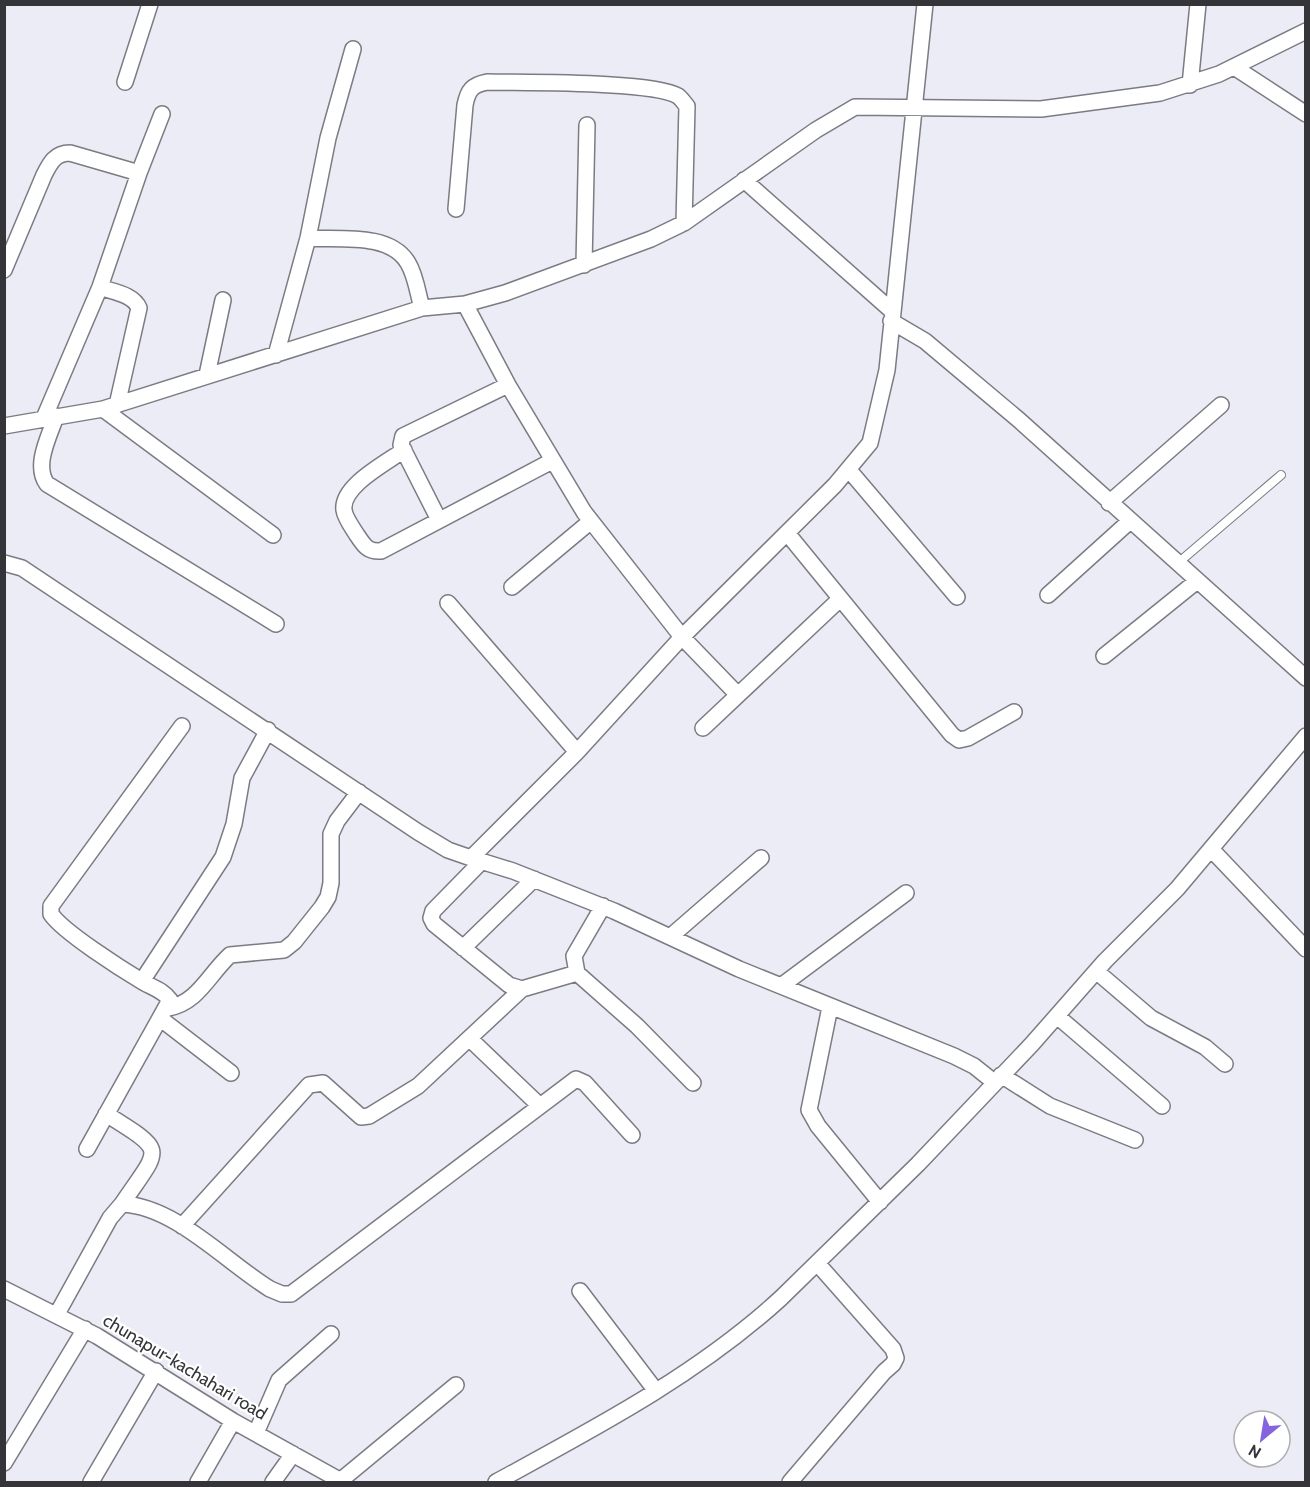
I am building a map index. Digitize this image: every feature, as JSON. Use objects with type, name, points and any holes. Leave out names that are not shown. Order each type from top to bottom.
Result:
[{"type":"street","points":[[125,82],[150,4]]},
{"type":"street","points":[[522,989],[502,981],[434,924],[431,918],[433,911],[476,860],[682,637],[849,470],[870,443],[887,370],[925,4]]},
{"type":"street","points":[[1190,85],[1198,4]]},
{"type":"street","points":[[4,426],[110,407],[422,308],[465,304],[505,294],[584,266],[684,223],[744,180],[855,107],[1071,107],[1160,93],[1190,85],[1234,67],[1305,31]]},
{"type":"street","points":[[276,355],[308,238],[328,138],[353,49]]},
{"type":"street","points":[[1234,67],[1305,114]]},
{"type":"street","points":[[456,209],[465,105],[467,93],[474,84],[487,82],[616,86],[662,91],[679,96],[687,106],[684,223]]},
{"type":"street","points":[[162,114],[100,287],[50,417],[41,468],[42,477],[47,484],[276,624]]},
{"type":"street","points":[[584,266],[587,125]]},
{"type":"street","points":[[4,270],[44,175],[51,162],[61,153],[70,153],[139,173]]},
{"type":"street","points":[[744,180],[891,316],[925,341],[1019,420],[1305,678]]},
{"type":"street","points":[[308,238],[376,242],[393,249],[408,263],[422,308]]},
{"type":"street","points":[[100,287],[129,297],[136,301],[139,308],[110,407]]},
{"type":"street","points":[[207,375],[223,300]]},
{"type":"street","points":[[465,304],[552,461],[591,521],[682,637],[738,695]]},
{"type":"street","points":[[439,520],[401,445],[403,436],[508,385]]},
{"type":"street","points":[[1109,503],[1221,405]]},
{"type":"street","points":[[110,407],[273,535]]},
{"type":"street","points":[[404,450],[351,488],[345,498],[344,511],[349,522],[365,548],[373,552],[381,551],[552,461]]},
{"type":"street","points":[[849,470],[957,597]]},
{"type":"street","points":[[512,587],[591,521]]},
{"type":"street","points":[[1048,595],[1130,521]]},
{"type":"street","points":[[787,533],[894,662],[941,725],[959,740],[968,738],[1014,712]]},
{"type":"street","points":[[4,563],[22,568],[448,850],[534,879],[603,906],[830,1007],[954,1056],[1050,1106],[1135,1140]]},
{"type":"street","points":[[1104,656],[1197,581]]},
{"type":"street","points":[[703,728],[840,599]]},
{"type":"street","points":[[448,603],[577,752]]},
{"type":"street","points":[[87,1149],[170,1000],[165,993],[142,981],[55,920],[51,906],[182,726]]},
{"type":"street","points":[[142,981],[223,857],[234,824],[242,778],[268,730]]},
{"type":"street","points":[[496,1482],[656,1391],[764,1314],[880,1202],[1057,1016],[1096,971],[1177,889],[1305,736]]},
{"type":"street","points":[[164,1013],[190,999],[230,955],[239,952],[284,950],[294,942],[328,897],[331,834],[337,821],[359,792]]},
{"type":"street","points":[[1211,849],[1305,949]]},
{"type":"street","points":[[670,937],[761,858]]},
{"type":"street","points":[[463,948],[534,879]]},
{"type":"street","points":[[781,986],[906,893]]},
{"type":"street","points":[[603,906],[574,957],[578,973],[637,1026],[693,1083]]},
{"type":"street","points":[[1096,971],[1151,1018],[1204,1047],[1225,1064]]},
{"type":"street","points":[[182,1226],[309,1085],[323,1083],[353,1112],[362,1118],[369,1116],[418,1086],[522,989],[578,973]]},
{"type":"street","points":[[830,1007],[809,1110],[818,1126],[880,1202]]},
{"type":"street","points":[[164,1013],[231,1073]]},
{"type":"street","points":[[1057,1016],[1162,1106]]},
{"type":"street","points":[[470,1039],[539,1105]]},
{"type":"street","points":[[122,1204],[138,1204],[182,1226],[259,1282],[282,1294],[291,1294],[567,1083],[576,1079],[580,1080],[632,1135]]},
{"type":"street","points":[[57,1314],[110,1218],[151,1161],[152,1145],[106,1114]]},
{"type":"street","points":[[790,1482],[884,1372],[893,1365],[896,1358],[893,1349],[817,1263]]},
{"type":"street","points":[[580,1291],[656,1391]]},
{"type":"street","name":"chunapur-kachahari road","points":[[6,1292],[85,1329],[233,1420],[341,1482]]},
{"type":"street","points":[[4,1463],[85,1329]]},
{"type":"street","points":[[256,1433],[279,1380],[331,1334]]},
{"type":"street","points":[[91,1482],[156,1371]]},
{"type":"street","points":[[341,1482],[456,1385]]},
{"type":"street","points":[[198,1482],[233,1420]]},
{"type":"street","points":[[273,1482],[293,1454]]},
{"type":"lane","points":[[1178,563],[1281,475]]}]
